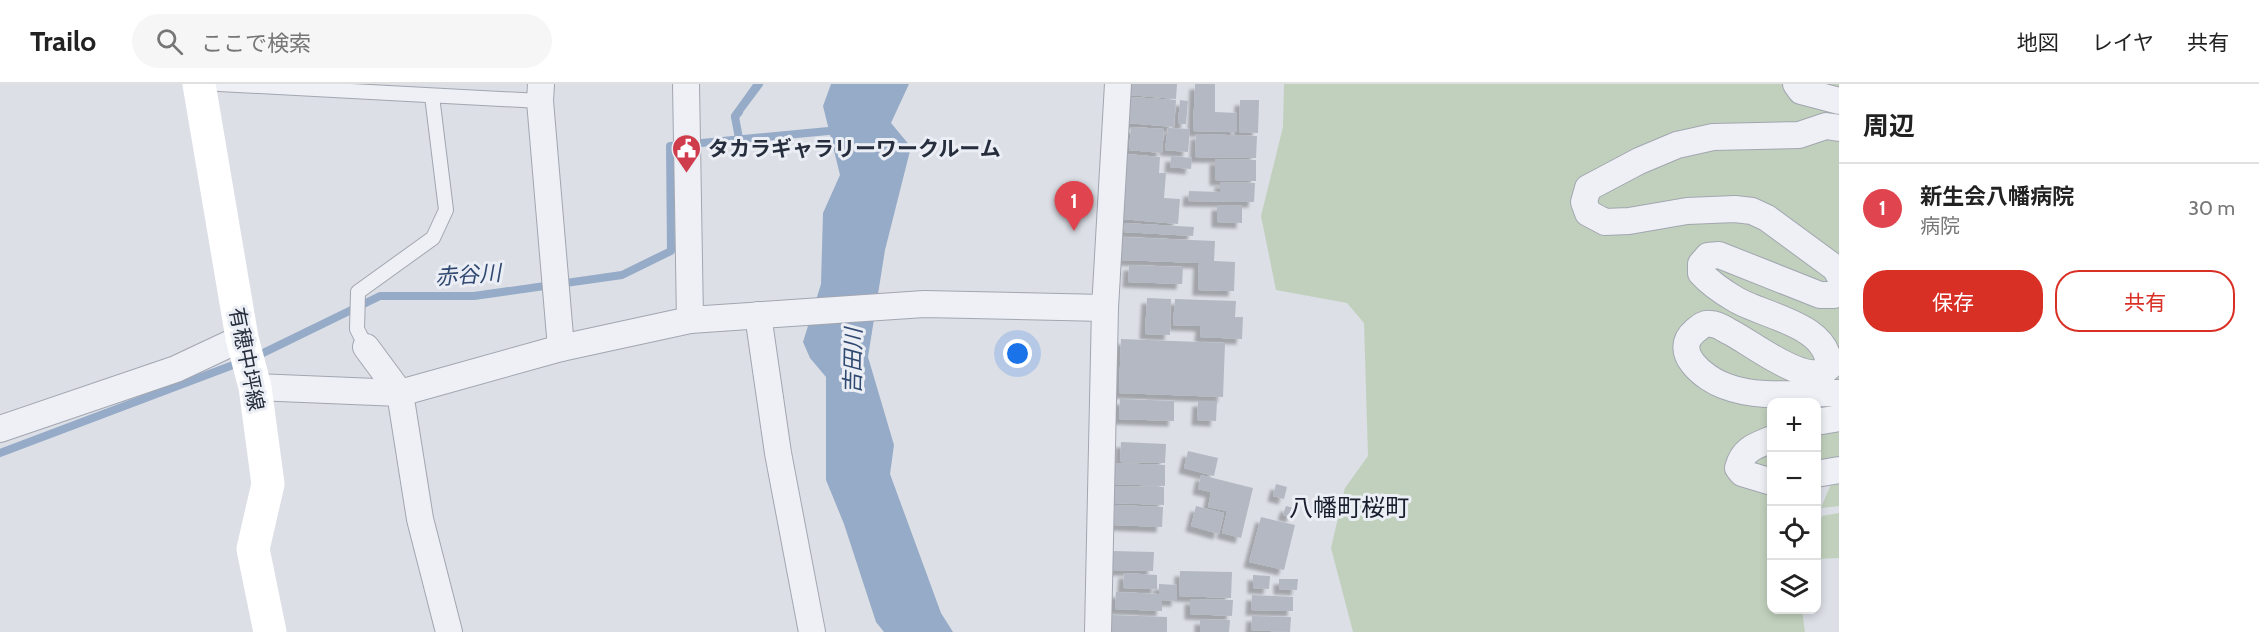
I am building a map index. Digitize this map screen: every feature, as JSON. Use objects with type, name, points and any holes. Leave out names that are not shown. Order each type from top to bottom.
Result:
[{"type":"main road","name":"有穂中坪線","points":[[199,84],[242,338],[255,387],[268,483],[253,549],[270,632]]},
{"type":"street","points":[[686,84],[690,320]]},
{"type":"street","points":[[1098,632],[1105,308],[1118,84]]},
{"type":"street","points":[[1796,84],[1801,91],[1839,101]]},
{"type":"street","points":[[541,92],[561,348]]},
{"type":"street","points":[[1839,128],[1826,126],[1799,135],[1713,137],[1677,145],[1639,161],[1588,188],[1584,202],[1588,213],[1605,222],[1629,221],[1687,211],[1735,209],[1752,211],[1767,218],[1827,261],[1839,275]]},
{"type":"street","points":[[1839,291],[1834,295],[1820,295],[1719,255],[1708,256],[1701,264],[1701,273],[1709,282],[1736,300],[1800,327],[1821,342],[1829,357],[1829,367],[1824,372],[1811,374],[1785,365],[1740,336],[1714,324],[1703,324],[1691,335],[1686,347],[1690,362],[1705,376],[1744,392],[1839,393]]},
{"type":"street","points":[[255,387],[400,393],[561,348],[690,320],[924,304],[1105,308]]},
{"type":"street","points":[[758,315],[778,453],[812,632]]},
{"type":"street","points":[[0,429],[176,369],[242,338]]},
{"type":"street","points":[[366,346],[400,393],[420,519],[449,632]]},
{"type":"street","points":[[1821,421],[1839,418]]},
{"type":"street","points":[[1767,441],[1748,449],[1741,458],[1738,468],[1742,472],[1767,480]]},
{"type":"street","points":[[1821,473],[1839,470]]},
{"type":"lane","points":[[219,84],[432,96],[451,91],[541,92]]},
{"type":"lane","points":[[366,346],[357,329],[358,292],[433,237],[446,210],[432,96]]},
{"type":"green space","points":[[1284,84],[1839,84],[1839,467],[1821,470],[1821,398],[1767,398],[1767,614],[1803,614],[1805,632],[1353,632],[1331,548],[1345,488],[1368,456],[1364,323],[1347,303],[1276,290],[1261,216],[1283,127]]},
{"type":"green space","points":[[1839,478],[1839,506],[1821,508],[1833,479]]},
{"type":"green space","points":[[1839,513],[1839,558],[1821,559],[1822,516]]},
{"type":"water","name":"吉田川","points":[[831,84],[909,84],[891,123],[911,147],[885,250],[868,357],[894,445],[890,474],[941,613],[953,632],[884,632],[876,622],[844,524],[826,480],[826,377],[810,358],[803,342],[821,284],[823,213],[840,175],[823,106]]},
{"type":"building","points":[[1130,84],[1177,84],[1176,99],[1130,95]]},
{"type":"building","points":[[1195,84],[1215,84],[1215,112],[1237,113],[1237,132],[1193,131]]},
{"type":"building","points":[[1130,97],[1176,100],[1174,127],[1128,123]]},
{"type":"building","points":[[1180,100],[1188,101],[1186,124],[1178,124]]},
{"type":"building","points":[[1240,100],[1259,100],[1258,133],[1239,132]]},
{"type":"building","points":[[1131,127],[1164,129],[1162,153],[1129,150]]},
{"type":"building","points":[[1168,128],[1190,129],[1188,152],[1165,150]]},
{"type":"building","points":[[1196,134],[1257,136],[1256,158],[1195,157]]},
{"type":"building","points":[[1126,154],[1160,157],[1159,173],[1166,173],[1164,198],[1180,199],[1178,224],[1122,219]]},
{"type":"building","points":[[1171,156],[1192,158],[1191,169],[1170,167]]},
{"type":"building","points":[[1215,159],[1256,160],[1256,181],[1215,180]]},
{"type":"building","points":[[1220,182],[1255,183],[1254,202],[1188,201],[1189,191],[1220,192]]},
{"type":"building","points":[[1217,205],[1242,205],[1242,223],[1217,222]]},
{"type":"building","points":[[1124,223],[1194,227],[1193,236],[1124,232]]},
{"type":"building","points":[[1122,237],[1215,241],[1214,261],[1235,262],[1234,291],[1198,290],[1199,263],[1121,260]]},
{"type":"building","points":[[1129,265],[1183,267],[1182,284],[1128,282]]},
{"type":"building","points":[[1147,298],[1171,299],[1170,335],[1145,334]]},
{"type":"building","points":[[1175,299],[1236,301],[1235,317],[1243,317],[1242,339],[1200,337],[1201,326],[1173,325]]},
{"type":"building","points":[[1121,339],[1225,343],[1223,397],[1119,393]]},
{"type":"building","points":[[1120,399],[1174,401],[1174,421],[1119,419]]},
{"type":"building","points":[[1198,401],[1217,401],[1216,421],[1197,420]]},
{"type":"building","points":[[1121,442],[1166,444],[1165,463],[1120,462]]},
{"type":"building","points":[[1188,451],[1218,458],[1214,476],[1184,468]]},
{"type":"building","points":[[1115,463],[1165,465],[1165,486],[1114,484]]},
{"type":"building","points":[[1201,475],[1253,488],[1241,538],[1222,533],[1227,511],[1208,507],[1211,492],[1198,489]]},
{"type":"building","points":[[1276,484],[1287,487],[1284,499],[1273,496]]},
{"type":"building","points":[[1115,486],[1164,487],[1164,505],[1114,503]]},
{"type":"building","points":[[1115,505],[1163,507],[1162,527],[1114,525]]},
{"type":"building","points":[[1196,506],[1224,513],[1219,534],[1191,526]]},
{"type":"building","points":[[1286,506],[1294,508],[1292,517],[1283,515]]},
{"type":"building","points":[[1261,517],[1295,525],[1284,570],[1249,562]]},
{"type":"building","points":[[1112,551],[1154,552],[1153,571],[1112,570]]},
{"type":"building","points":[[1180,571],[1232,572],[1231,598],[1179,596]]},
{"type":"building","points":[[1124,573],[1157,575],[1157,589],[1123,588]]},
{"type":"building","points":[[1253,575],[1270,576],[1269,589],[1253,588]]},
{"type":"building","points":[[1279,579],[1298,579],[1297,590],[1279,589]]},
{"type":"building","points":[[1159,584],[1177,585],[1177,601],[1162,600],[1162,611],[1115,609],[1116,592],[1159,594]]},
{"type":"building","points":[[1252,595],[1293,597],[1293,611],[1251,610]]},
{"type":"building","points":[[1190,599],[1233,600],[1232,616],[1190,614]]},
{"type":"building","points":[[1109,615],[1167,617],[1167,632],[1109,632]]},
{"type":"building","points":[[1252,616],[1291,617],[1290,632],[1251,630]]},
{"type":"building","points":[[1200,619],[1230,620],[1229,632],[1200,632]]},
{"type":"waterway","points":[[758,84],[735,116],[759,84]]},
{"type":"waterway","points":[[739,112],[735,117],[741,149]]},
{"type":"waterway","name":"赤谷川","points":[[253,358],[380,296],[474,296],[622,275],[671,251],[670,146],[839,130]]},
{"type":"waterway","name":"赤谷川","points":[[0,453],[241,362]]},
{"type":"place","name":"タカラギャラリーワークルーム","points":[[687,174]]},
{"type":"place","name":"新生会八幡病院","points":[[1074,231]]},
{"type":"district","name":"八幡町桜町","points":[[1349,507]]}]
